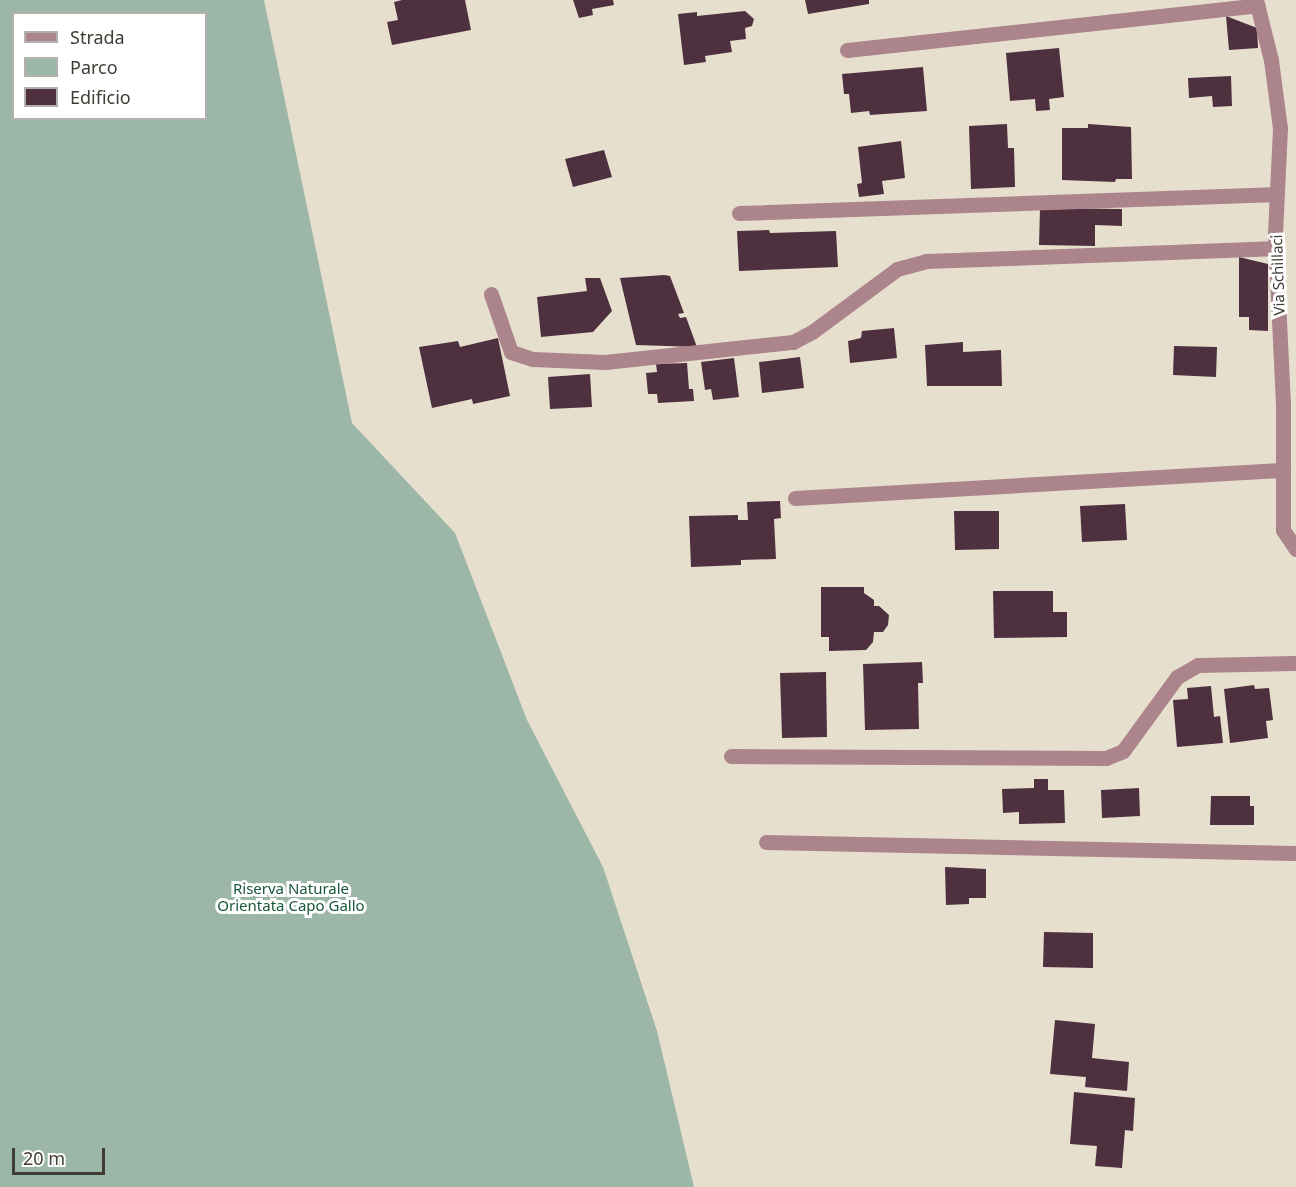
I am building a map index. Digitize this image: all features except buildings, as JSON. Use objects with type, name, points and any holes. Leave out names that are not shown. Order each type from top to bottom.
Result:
[{"type":"street","points":[[847,50],[1257,3]]},
{"type":"street","name":"Via Schillaci","points":[[1257,3],[1270,60],[1280,129],[1276,248],[1283,470],[1282,530],[1296,549]]},
{"type":"street","points":[[739,213],[1277,194]]},
{"type":"street","points":[[491,294],[511,352],[533,359],[605,362],[792,342],[812,332],[897,269],[926,261],[1276,248]]},
{"type":"street","points":[[795,498],[1283,470]]},
{"type":"street","points":[[731,756],[1106,758],[1123,751],[1177,677],[1198,665],[1296,663]]},
{"type":"street","points":[[766,842],[1296,853]]},
{"type":"green space","name":"Riserva Naturale Orientata Capo Gallo","points":[[0,0],[264,0],[352,423],[455,533],[527,720],[603,867],[657,1031],[694,1187],[0,1187]]}]
